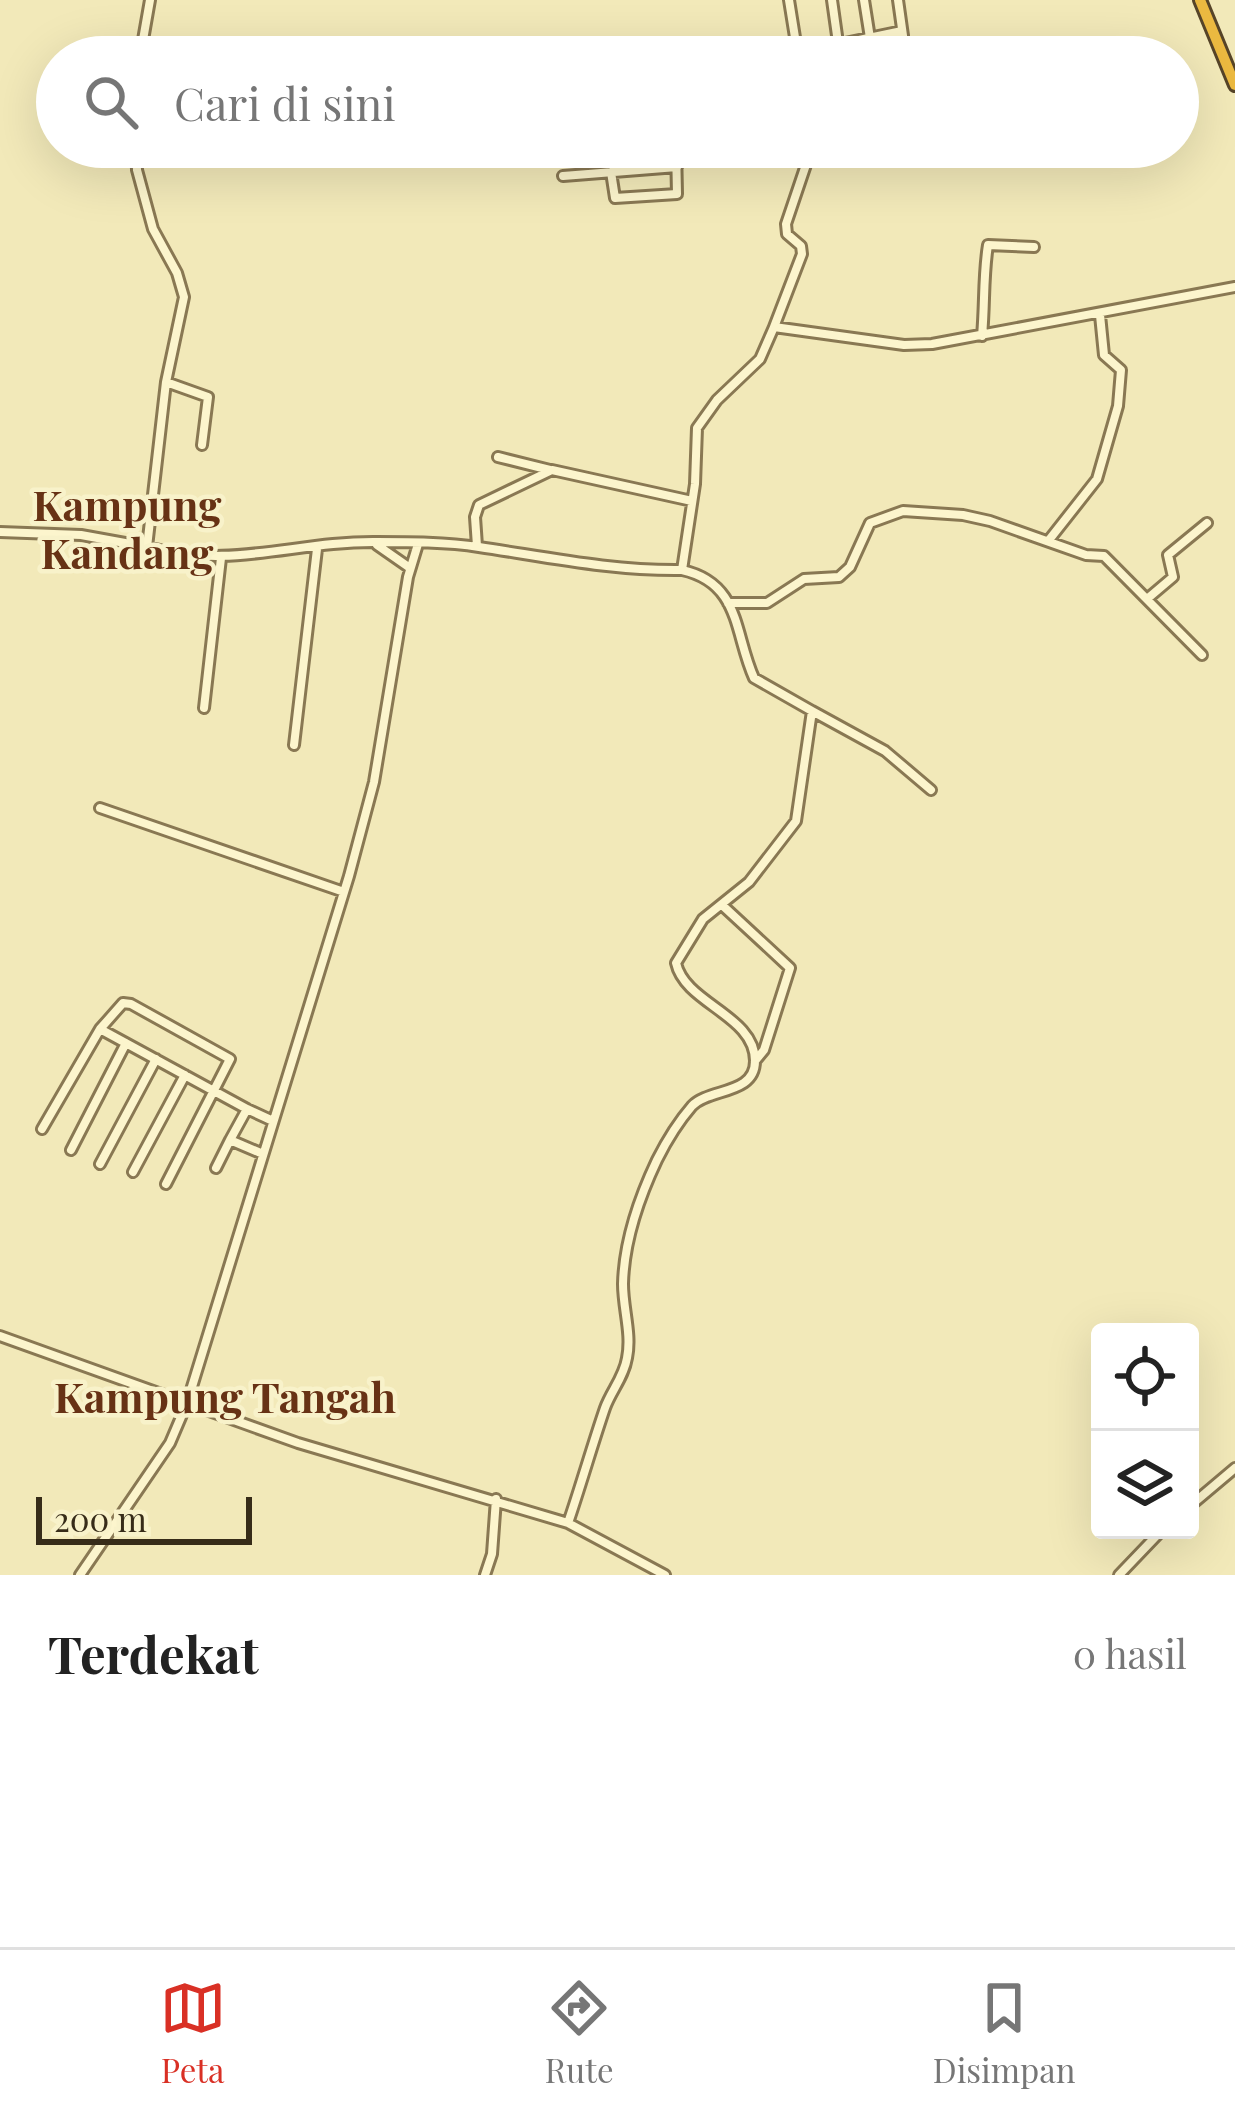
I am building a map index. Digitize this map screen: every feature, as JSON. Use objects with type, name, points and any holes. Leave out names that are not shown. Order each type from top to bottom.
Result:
[{"type":"highway","points":[[1204,0],[1235,71]]},
{"type":"highway","points":[[1204,0],[1235,85]]},
{"type":"street","points":[[144,36],[150,0]]},
{"type":"street","points":[[790,0],[795,36]]},
{"type":"street","points":[[832,0],[837,36]]},
{"type":"street","points":[[864,0],[869,36]]},
{"type":"street","points":[[898,0],[903,36]]},
{"type":"street","points":[[878,36],[902,31]]},
{"type":"street","points":[[137,168],[153,229],[184,297],[166,382],[147,547]]},
{"type":"street","points":[[563,176],[664,168]]},
{"type":"street","points":[[611,172],[615,198],[677,194],[677,168]]},
{"type":"street","points":[[682,570],[698,428],[717,400],[760,359],[774,327],[802,254],[787,234],[786,224],[805,168]]},
{"type":"street","points":[[982,336],[986,296],[982,278],[988,245],[1034,247]]},
{"type":"street","points":[[774,327],[904,345],[982,336],[1235,287]]},
{"type":"street","points":[[1052,535],[1094,485],[1118,406],[1121,370],[1104,355],[1100,315]]},
{"type":"street","points":[[166,382],[208,397],[202,445]]},
{"type":"street","points":[[498,457],[692,501]]},
{"type":"street","points":[[477,546],[479,506],[551,470]]},
{"type":"street","points":[[728,604],[766,604],[804,578],[839,577],[850,567],[870,523],[903,511],[962,514],[1052,535],[1086,555],[1103,556],[1202,656]]},
{"type":"street","points":[[1147,599],[1174,577],[1166,557],[1207,523]]},
{"type":"street","points":[[0,532],[81,535],[182,556],[221,558],[372,542],[477,546],[583,565],[682,570],[706,578],[735,612],[754,678],[885,751],[931,790]]},
{"type":"street","points":[[372,542],[410,568]]},
{"type":"street","points":[[80,1575],[170,1443],[188,1403],[374,782],[418,544]]},
{"type":"street","points":[[294,745],[317,549]]},
{"type":"street","points":[[204,708],[221,558]]},
{"type":"street","points":[[755,1061],[741,1030],[689,986],[678,974],[676,963],[703,920],[749,882],[796,821],[812,711]]},
{"type":"street","points":[[100,808],[344,892]]},
{"type":"street","points":[[568,1523],[607,1402],[627,1362],[625,1269],[645,1189],[658,1157],[695,1102],[747,1080],[764,1050],[790,968],[722,905]]},
{"type":"street","points":[[42,1129],[100,1028],[123,1004],[131,1004],[230,1058],[166,1184]]},
{"type":"street","points":[[100,1028],[273,1121]]},
{"type":"street","points":[[71,1150],[126,1043]]},
{"type":"street","points":[[100,1164],[156,1059]]},
{"type":"street","points":[[133,1172],[185,1075]]},
{"type":"street","points":[[216,1168],[247,1109]]},
{"type":"street","points":[[230,1140],[263,1154]]},
{"type":"street","points":[[0,1336],[298,1443],[568,1523],[665,1575]]},
{"type":"street","points":[[1199,1499],[1235,1468]]},
{"type":"street","points":[[485,1575],[496,1499]]},
{"type":"street","points":[[1119,1575],[1153,1539]]},
{"type":"district","name":"Kampung Kandang","points":[[127,528]]},
{"type":"district","name":"Kampung Tangah","points":[[225,1396]]}]
